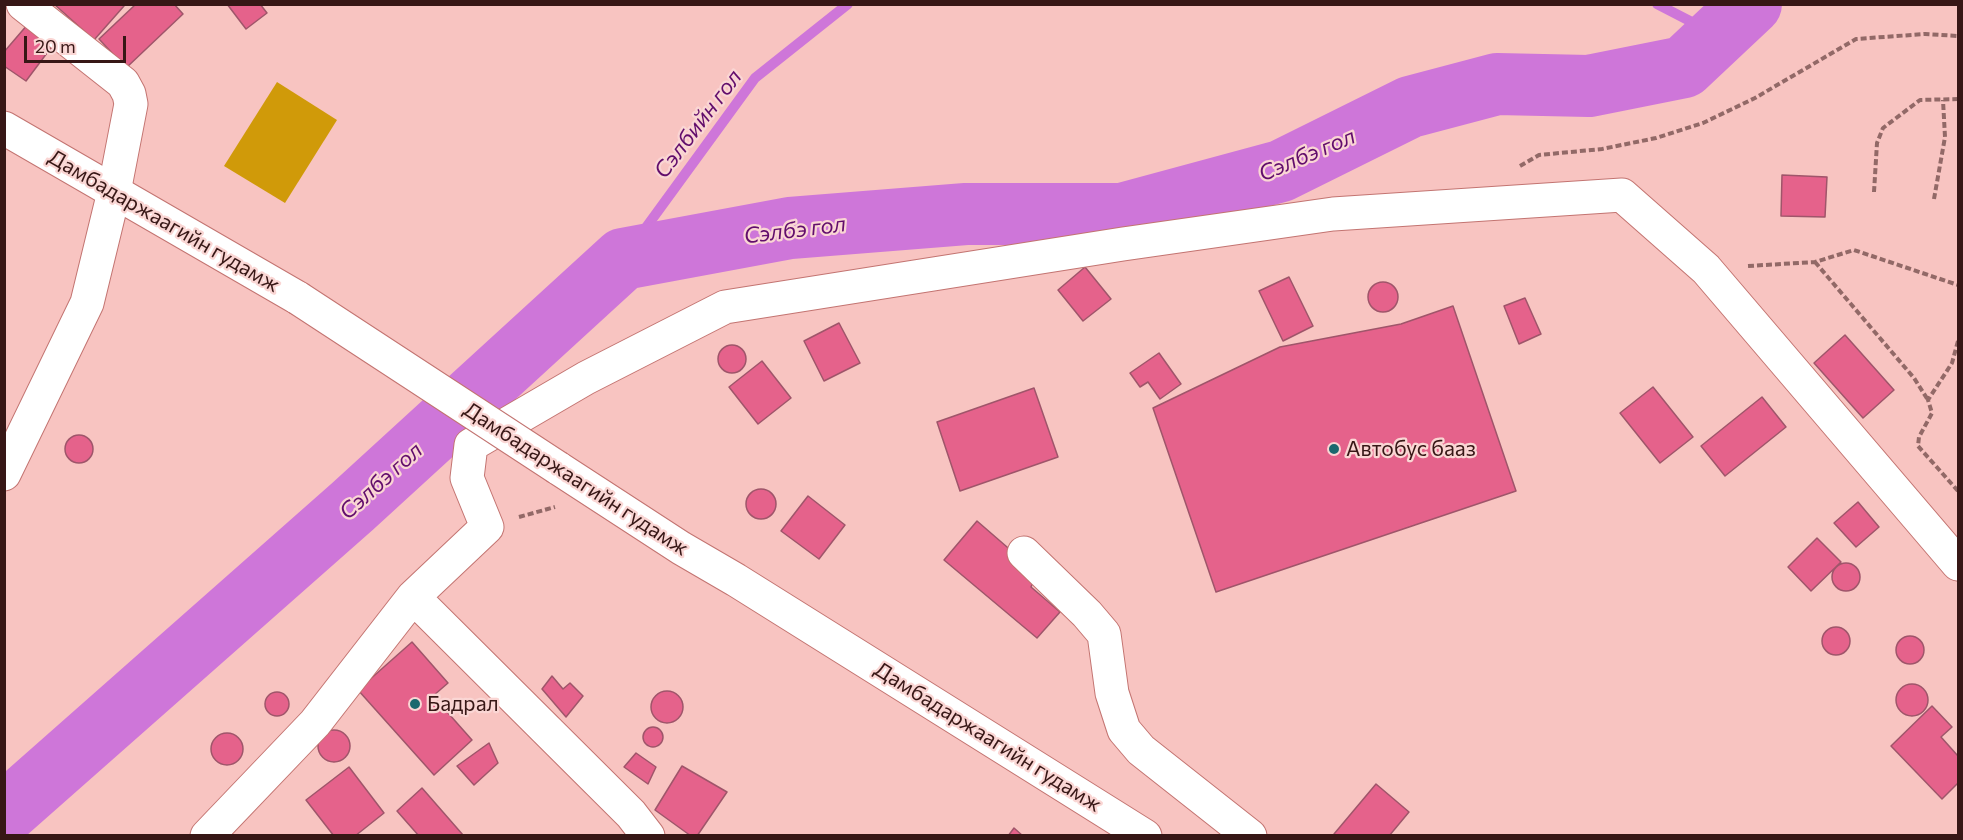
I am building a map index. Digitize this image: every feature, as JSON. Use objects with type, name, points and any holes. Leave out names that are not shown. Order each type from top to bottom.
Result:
[{"type":"street","points":[[4,474],[87,303],[114,192],[131,104],[123,83],[23,4]]},
{"type":"street","name":"Дамбадаржаагийн гудамж","points":[[4,128],[298,298],[672,542],[1144,836]]},
{"type":"street","points":[[207,836],[315,723],[413,597],[487,527],[467,478],[471,445],[586,378],[725,307],[1122,244],[1334,214],[1622,195],[1706,269],[1959,564]]},
{"type":"street","points":[[1024,553],[1088,614],[1104,634],[1112,693],[1124,730],[1141,750],[1250,836]]},
{"type":"street","points":[[413,597],[630,814],[648,836]]},
{"type":"path","points":[[1518,166],[1539,155],[1602,149],[1634,143],[1703,123],[1755,98],[1856,39],[1925,34],[1959,36]]},
{"type":"path","points":[[1874,192],[1877,143],[1883,128],[1920,100],[1959,99]]},
{"type":"path","points":[[1934,199],[1945,137],[1943,100]]},
{"type":"path","points":[[1706,269],[1815,262],[1854,250],[1959,285]]},
{"type":"path","points":[[1815,262],[1914,378],[1928,400],[1932,413],[1919,437],[1918,446],[1959,491]]},
{"type":"path","points":[[1928,400],[1952,363],[1959,341]]},
{"type":"shaded area","points":[[277,82],[337,120],[285,203],[224,166]]},
{"type":"building","points":[[54,4],[121,4],[124,6],[94,40]]},
{"type":"building","points":[[136,4],[174,4],[183,14],[126,68],[99,39]]},
{"type":"building","points":[[227,4],[260,4],[267,13],[246,29]]},
{"type":"building","points":[[28,24],[53,45],[26,81],[4,66],[4,52]]},
{"type":"building","points":[[1782,175],[1827,177],[1825,217],[1781,216]]},
{"type":"building","points":[[1085,267],[1111,299],[1083,321],[1058,290]]},
{"type":"building","points":[[1289,277],[1313,326],[1283,341],[1259,291]]},
{"type":"building","points":[[1383,282],[1394,286],[1398,297],[1394,308],[1383,312],[1372,308],[1368,297],[1372,286]]},
{"type":"building","points":[[1525,298],[1541,334],[1519,344],[1504,306]]},
{"type":"building","name":"Автобус бааз","points":[[1453,306],[1516,491],[1216,592],[1153,408],[1280,347],[1401,324]]},
{"type":"building","points":[[839,323],[860,363],[824,381],[804,341]]},
{"type":"building","points":[[1845,335],[1894,390],[1863,418],[1814,363]]},
{"type":"building","points":[[732,345],[742,349],[746,359],[742,369],[732,373],[722,369],[718,359],[722,349]]},
{"type":"building","points":[[1159,353],[1181,384],[1160,399],[1148,382],[1140,387],[1130,373]]},
{"type":"building","points":[[762,361],[791,398],[758,424],[729,387]]},
{"type":"building","points":[[1653,387],[1693,437],[1660,463],[1620,413]]},
{"type":"building","points":[[1034,388],[1058,457],[960,491],[937,422]]},
{"type":"building","points":[[1762,397],[1786,427],[1725,476],[1701,446]]},
{"type":"building","points":[[79,435],[89,439],[93,449],[89,459],[79,463],[69,459],[65,449],[69,439]]},
{"type":"building","points":[[761,489],[767,490],[775,498],[775,510],[767,518],[761,519],[755,518],[747,510],[746,504],[747,498],[755,490]]},
{"type":"building","points":[[808,496],[845,525],[819,559],[781,531]]},
{"type":"building","points":[[1858,502],[1879,527],[1856,547],[1834,523]]},
{"type":"building","points":[[977,521],[1037,573],[1031,587],[1060,612],[1037,638],[944,560]]},
{"type":"building","points":[[1817,538],[1841,562],[1811,591],[1788,567]]},
{"type":"building","points":[[1846,563],[1856,567],[1860,577],[1856,587],[1846,591],[1836,587],[1832,577],[1836,567]]},
{"type":"building","points":[[1836,627],[1846,631],[1850,641],[1846,651],[1836,655],[1826,651],[1822,641],[1826,631]]},
{"type":"building","points":[[1910,636],[1920,640],[1924,650],[1920,660],[1910,664],[1900,660],[1896,650],[1900,640]]},
{"type":"building","points":[[412,642],[448,683],[433,696],[472,740],[434,775],[358,690]]},
{"type":"building","points":[[552,676],[563,689],[570,683],[583,696],[566,717],[542,689]]},
{"type":"building","points":[[1912,684],[1923,689],[1928,700],[1923,711],[1912,716],[1901,711],[1896,700],[1901,689]]},
{"type":"building","points":[[667,691],[678,696],[683,707],[678,718],[667,723],[656,718],[651,707],[656,696]]},
{"type":"building","points":[[277,692],[286,695],[289,704],[286,713],[277,716],[268,713],[265,704],[268,695]]},
{"type":"building","points":[[1932,706],[1952,727],[1941,737],[1958,756],[1958,783],[1942,799],[1891,746]]},
{"type":"building","points":[[649,727],[657,727],[663,733],[663,741],[657,747],[649,747],[643,741],[643,733]]},
{"type":"building","points":[[334,730],[345,735],[350,746],[345,757],[334,762],[323,757],[318,746],[323,735]]},
{"type":"building","points":[[227,733],[238,738],[243,749],[238,760],[227,765],[216,760],[211,749],[216,738]]},
{"type":"building","points":[[489,743],[498,763],[474,785],[457,766]]},
{"type":"building","points":[[636,753],[656,767],[648,784],[624,767]]},
{"type":"building","points":[[682,766],[727,792],[697,836],[691,836],[655,810]]},
{"type":"building","points":[[349,767],[384,813],[355,836],[334,836],[306,800]]},
{"type":"building","points":[[1376,784],[1409,812],[1389,836],[1336,836],[1334,834]]},
{"type":"building","points":[[422,788],[463,835],[419,836],[397,811]]},
{"type":"building","points":[[1014,828],[1023,836],[1008,836]]},
{"type":"waterway","name":"Сэлбийн гол","points":[[623,259],[755,78],[848,4]]},
{"type":"waterway","name":"Сэлбийн гол","points":[[1657,4],[1717,35]]},
{"type":"waterway","name":"Сэлбэ гол","points":[[4,814],[353,506],[623,259],[790,228],[966,214],[1122,214],[1281,171],[1410,107],[1497,84],[1589,86],[1684,67],[1751,4]]},
{"type":"place","name":"Автобус бааз","points":[[1334,449]]},
{"type":"place","name":"Бадрал","points":[[415,704]]}]
